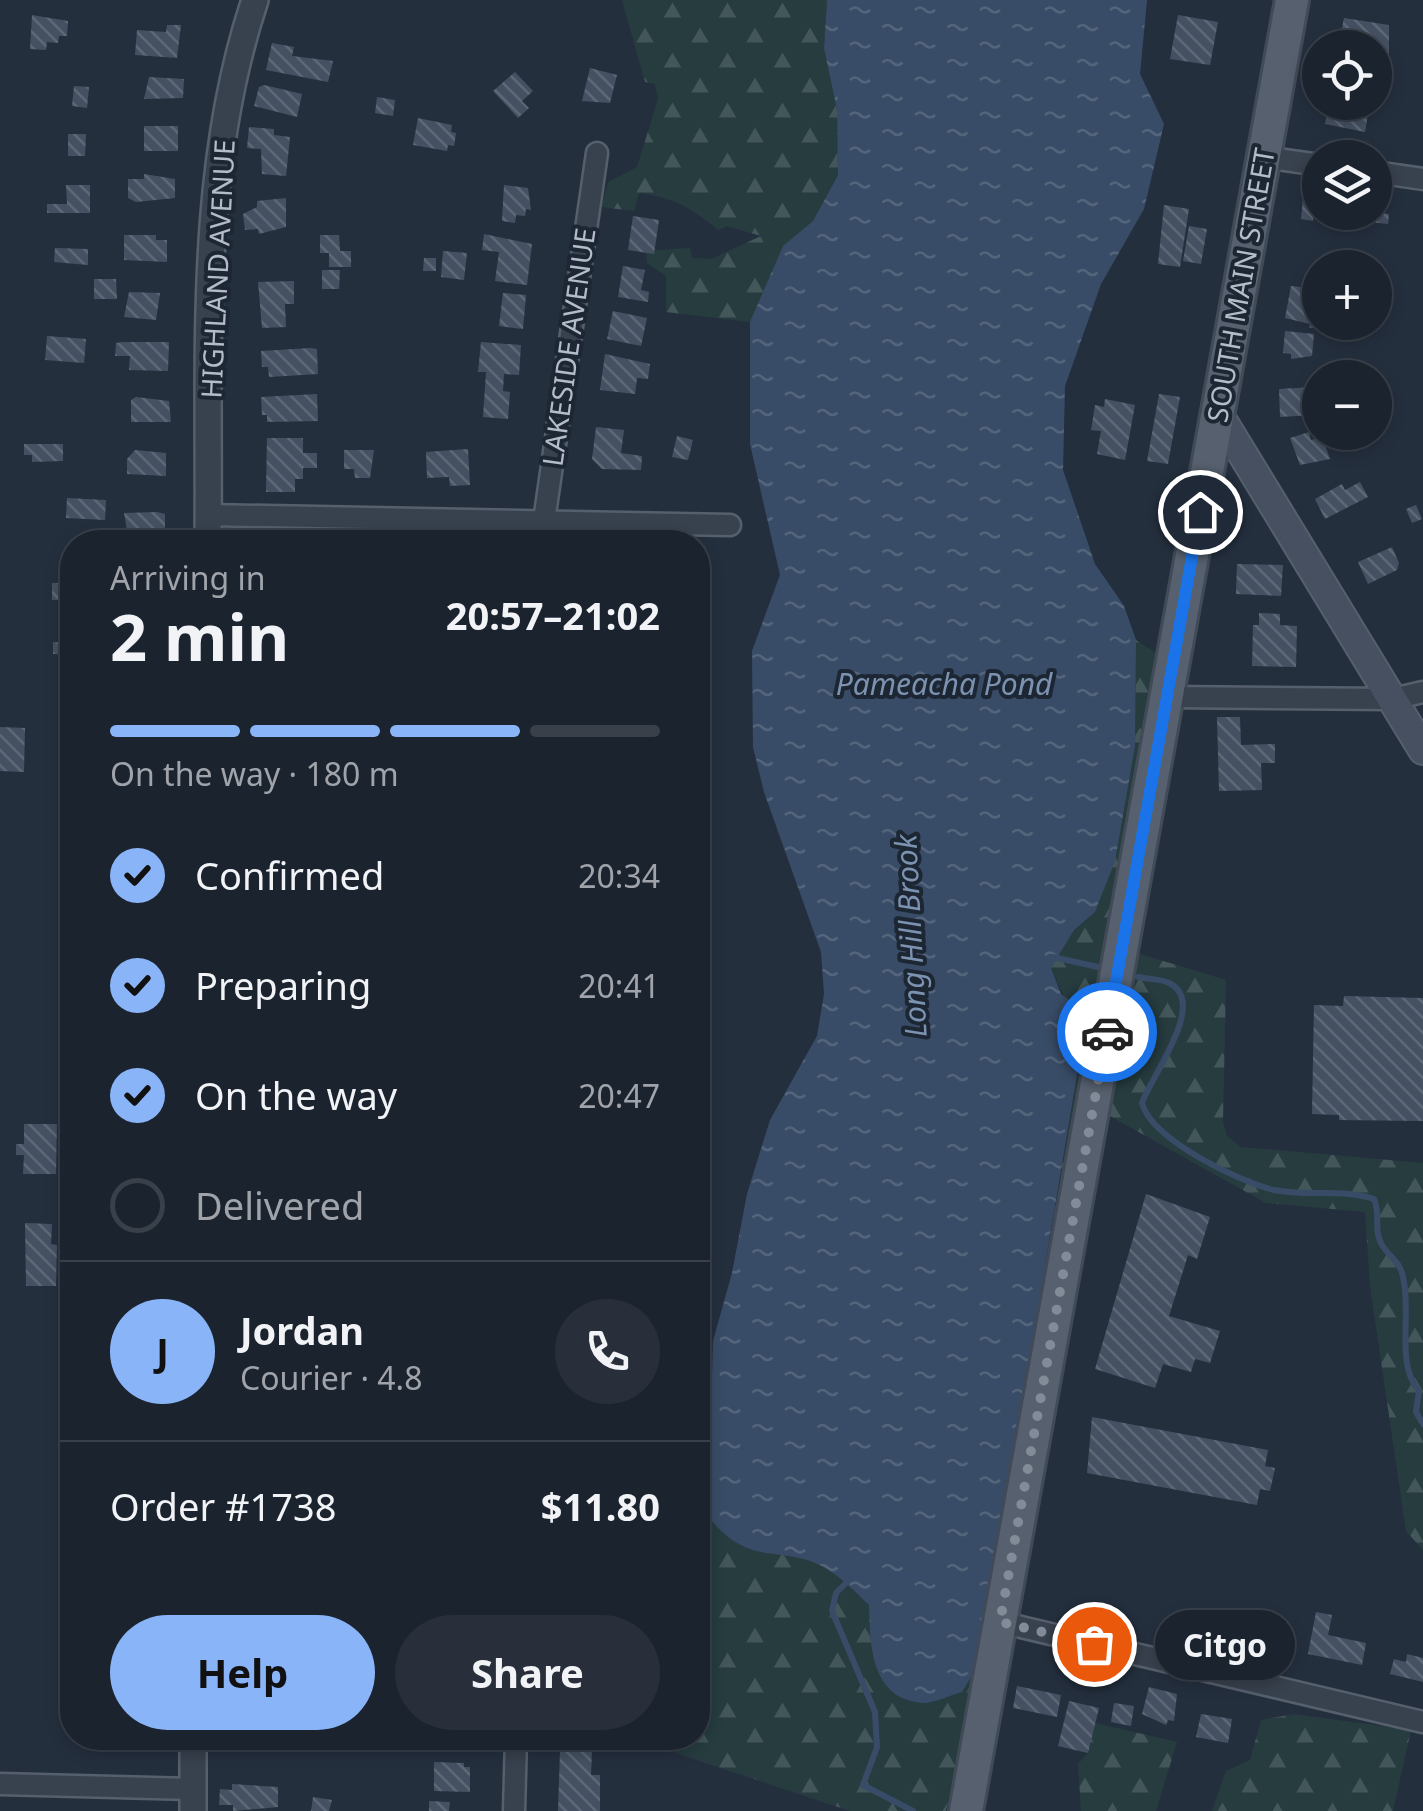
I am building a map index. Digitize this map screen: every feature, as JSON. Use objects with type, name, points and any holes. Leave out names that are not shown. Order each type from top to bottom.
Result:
[{"type":"main road","name":"SOUTH MAIN STREET","points":[[969,1797],[1292,0]]},
{"type":"main road","points":[[1217,412],[1423,750]]},
{"type":"street","points":[[244,0],[255,0]]},
{"type":"street","name":"HIGHLAND AVENUE","points":[[208,530],[215,197],[225,115],[255,0]]},
{"type":"street","name":"LAKESIDE AVENUE","points":[[542,530],[597,152]]},
{"type":"street","points":[[1263,157],[1302,162]]},
{"type":"street","points":[[1392,174],[1423,179]]},
{"type":"street","points":[[208,515],[503,530]]},
{"type":"street","points":[[596,530],[730,525]]},
{"type":"street","points":[[1167,697],[1393,699],[1423,692]]},
{"type":"street","points":[[1000,1622],[1423,1722]]},
{"type":"street","points":[[0,1784],[193,1800],[194,1750]]},
{"type":"street","points":[[514,1811],[516,1750]]},
{"type":"green space","points":[[622,0],[827,0],[824,48],[837,110],[838,175],[813,221],[783,246],[750,322],[666,312],[666,276],[647,263],[646,251],[690,248],[692,258],[711,259],[761,236],[727,226],[718,230],[682,205],[651,195],[639,193],[634,211],[601,207],[608,182],[637,167],[658,99],[655,84],[645,82]]},
{"type":"green space","points":[[1136,640],[1160,656],[1010,1477],[1083,1040],[1051,968],[1074,930],[1095,912],[1135,746]]},
{"type":"green space","points":[[1137,953],[1226,980],[1223,1122],[1227,1136],[1241,1147],[1423,1163],[1423,1550],[1406,1531],[1370,1286],[1365,1212],[1266,1203],[1108,1115]]},
{"type":"green space","points":[[710,1518],[738,1544],[811,1561],[849,1586],[869,1605],[870,1636],[883,1681],[906,1699],[928,1703],[961,1692],[978,1665],[946,1811],[850,1811],[675,1750],[710,1750]]},
{"type":"green space","points":[[1294,1714],[1411,1730],[1393,1811],[1212,1811],[1226,1771],[1250,1760],[1261,1720]]},
{"type":"green space","points":[[1095,1723],[1177,1742],[1156,1811],[1081,1811],[1078,1764],[1088,1753]]},
{"type":"water","name":"Pameacha Pond","points":[[827,0],[1147,0],[1140,74],[1164,124],[1144,209],[1101,284],[1065,386],[1063,470],[1095,564],[1124,606],[1136,640],[1135,746],[1115,861],[1095,912],[1074,930],[1051,968],[1061,994],[1080,1008],[1083,1039],[978,1665],[962,1692],[924,1703],[906,1700],[883,1681],[870,1636],[869,1605],[843,1581],[811,1561],[738,1544],[710,1518],[713,1341],[732,1273],[747,1194],[770,1120],[817,1036],[824,994],[821,952],[764,792],[753,747],[752,651],[780,575],[750,444],[750,322],[783,246],[813,221],[838,175],[837,110],[824,48]]},
{"type":"building","points":[[32,15],[68,21],[67,36],[59,36],[58,43],[47,42],[46,50],[30,49]]},
{"type":"building","points":[[1178,15],[1218,22],[1210,65],[1170,59]]},
{"type":"building","points":[[1344,18],[1389,25],[1389,30],[1342,30]]},
{"type":"building","points":[[167,25],[181,25],[177,58],[135,55],[137,30],[166,32]]},
{"type":"building","points":[[272,43],[294,47],[292,56],[333,61],[328,82],[266,70]]},
{"type":"building","points":[[590,68],[617,75],[610,103],[582,101]]},
{"type":"building","points":[[515,72],[533,91],[522,101],[529,108],[518,118],[493,91]]},
{"type":"building","points":[[149,77],[184,79],[183,98],[144,99]]},
{"type":"building","points":[[74,86],[89,87],[87,108],[72,106]]},
{"type":"building","points":[[259,87],[302,94],[297,117],[254,106]]},
{"type":"building","points":[[377,97],[395,100],[393,116],[375,113]]},
{"type":"building","points":[[418,118],[452,125],[451,132],[456,133],[454,146],[448,145],[447,151],[413,145]]},
{"type":"building","points":[[1326,120],[1367,120],[1365,132],[1325,124]]},
{"type":"building","points":[[144,126],[178,126],[178,151],[144,151]]},
{"type":"building","points":[[249,127],[274,129],[274,135],[290,137],[286,176],[262,174],[261,149],[247,148]]},
{"type":"building","points":[[68,134],[86,134],[85,156],[68,156]]},
{"type":"building","points":[[144,174],[175,179],[175,198],[136,202],[128,198],[128,179],[144,179]]},
{"type":"building","points":[[66,185],[90,185],[90,213],[47,213],[47,204],[67,204]]},
{"type":"building","points":[[504,185],[528,188],[531,210],[526,209],[525,216],[516,215],[515,223],[502,221]]},
{"type":"building","points":[[286,198],[286,227],[259,234],[258,229],[245,230],[243,214],[257,207],[257,201]]},
{"type":"building","points":[[1164,205],[1189,209],[1180,267],[1158,264]]},
{"type":"building","points":[[633,216],[659,220],[654,254],[628,250]]},
{"type":"building","points":[[1189,226],[1207,229],[1201,264],[1183,261]]},
{"type":"building","points":[[484,234],[532,244],[527,285],[495,281],[499,252],[482,250]]},
{"type":"building","points":[[124,235],[156,235],[156,240],[167,240],[167,262],[124,260]]},
{"type":"building","points":[[320,235],[339,235],[340,251],[351,251],[351,267],[329,267],[329,253],[320,253]]},
{"type":"building","points":[[55,248],[88,249],[88,265],[54,262]]},
{"type":"building","points":[[443,251],[467,253],[464,280],[441,277]]},
{"type":"building","points":[[424,258],[436,258],[436,271],[423,271]]},
{"type":"building","points":[[623,266],[645,270],[641,290],[649,292],[648,302],[618,297]]},
{"type":"building","points":[[322,270],[340,270],[339,289],[322,289]]},
{"type":"building","points":[[94,279],[116,279],[117,299],[94,299]]},
{"type":"building","points":[[294,281],[294,304],[285,304],[286,327],[262,328],[258,282]]},
{"type":"building","points":[[1291,286],[1302,287],[1302,322],[1285,318]]},
{"type":"building","points":[[129,292],[160,293],[156,320],[124,317]]},
{"type":"building","points":[[503,293],[526,295],[523,329],[499,326]]},
{"type":"building","points":[[613,311],[647,318],[641,346],[607,339]]},
{"type":"building","points":[[1285,331],[1302,333],[1302,340],[1313,340],[1312,356],[1291,359],[1291,354],[1283,353]]},
{"type":"building","points":[[47,336],[86,339],[84,363],[45,360]]},
{"type":"building","points":[[169,342],[168,371],[129,370],[130,356],[115,356],[116,343]]},
{"type":"building","points":[[481,342],[521,345],[519,375],[504,374],[503,391],[510,392],[508,419],[483,417],[486,372],[478,372]]},
{"type":"building","points":[[317,349],[318,374],[269,377],[268,367],[262,367],[261,351]]},
{"type":"building","points":[[605,354],[650,364],[648,379],[637,378],[635,394],[600,390]]},
{"type":"building","points":[[1302,388],[1302,416],[1280,417],[1279,389]]},
{"type":"building","points":[[317,394],[318,421],[267,422],[267,415],[262,415],[261,397]]},
{"type":"building","points":[[1159,394],[1180,397],[1168,464],[1147,461]]},
{"type":"building","points":[[136,397],[169,401],[171,422],[131,422],[131,400]]},
{"type":"building","points":[[1105,399],[1135,405],[1125,460],[1097,454],[1101,431],[1091,430],[1095,405],[1104,407]]},
{"type":"building","points":[[596,427],[624,430],[621,453],[642,456],[641,470],[602,469],[592,459]]},
{"type":"building","points":[[1302,434],[1302,450],[1327,450],[1330,459],[1300,465],[1290,438]]},
{"type":"building","points":[[677,436],[693,440],[688,460],[672,457]]},
{"type":"building","points":[[267,438],[303,438],[303,453],[317,453],[317,468],[303,468],[303,479],[295,479],[295,492],[266,492]]},
{"type":"building","points":[[24,444],[63,444],[63,461],[32,462],[32,455],[24,455]]},
{"type":"building","points":[[468,449],[470,485],[450,486],[449,477],[427,478],[426,452]]},
{"type":"building","points":[[135,450],[166,453],[166,476],[127,474],[127,459]]},
{"type":"building","points":[[344,450],[374,450],[370,478],[355,478],[354,469],[344,469]]},
{"type":"building","points":[[1360,482],[1368,497],[1325,519],[1315,499],[1342,484],[1345,490]]},
{"type":"building","points":[[67,498],[106,500],[105,520],[66,518]]},
{"type":"building","points":[[1416,505],[1422,519],[1412,523],[1406,509]]},
{"type":"building","points":[[124,513],[165,514],[165,530],[127,530]]},
{"type":"building","points":[[1392,547],[1399,563],[1397,570],[1368,584],[1358,562]]},
{"type":"building","points":[[1237,564],[1283,565],[1281,596],[1236,594]]},
{"type":"building","points":[[52,583],[60,583],[60,600],[52,600]]},
{"type":"building","points":[[1259,613],[1280,614],[1280,625],[1297,626],[1296,667],[1252,666],[1253,625],[1259,625]]},
{"type":"building","points":[[53,642],[60,642],[60,654],[53,654]]},
{"type":"building","points":[[1217,717],[1240,717],[1241,745],[1275,744],[1275,763],[1261,763],[1262,790],[1219,791]]},
{"type":"building","points":[[0,727],[25,728],[24,772],[0,771]]},
{"type":"building","points":[[1344,996],[1423,998],[1423,1121],[1339,1120],[1339,1115],[1312,1114],[1314,1005],[1343,1006]]},
{"type":"building","points":[[24,1124],[57,1124],[56,1174],[23,1174],[24,1155],[16,1155],[16,1144],[24,1144]]},
{"type":"building","points":[[1146,1194],[1210,1217],[1197,1259],[1188,1255],[1169,1316],[1220,1331],[1210,1363],[1195,1359],[1191,1372],[1163,1364],[1155,1388],[1095,1369]]},
{"type":"building","points":[[25,1223],[52,1224],[51,1244],[57,1245],[56,1286],[26,1286]]},
{"type":"building","points":[[1092,1417],[1268,1450],[1265,1466],[1275,1468],[1270,1491],[1260,1489],[1257,1505],[1087,1473]]},
{"type":"building","points":[[1316,1612],[1332,1615],[1328,1635],[1366,1643],[1362,1665],[1308,1654]]},
{"type":"building","points":[[1407,1654],[1423,1658],[1423,1682],[1390,1674],[1394,1659],[1406,1662]]},
{"type":"building","points":[[1017,1686],[1061,1695],[1057,1717],[1013,1708]]},
{"type":"building","points":[[1149,1687],[1177,1694],[1174,1721],[1168,1720],[1166,1725],[1142,1714]]},
{"type":"building","points":[[1069,1701],[1099,1708],[1088,1753],[1058,1746]]},
{"type":"building","points":[[1114,1703],[1134,1706],[1131,1726],[1111,1722]]},
{"type":"building","points":[[1201,1714],[1232,1719],[1228,1743],[1196,1737]]},
{"type":"building","points":[[560,1750],[592,1750],[591,1775],[600,1775],[600,1811],[558,1811]]},
{"type":"building","points":[[434,1762],[464,1763],[464,1767],[470,1767],[470,1792],[434,1791]]},
{"type":"building","points":[[232,1784],[278,1787],[278,1807],[233,1811],[233,1805],[219,1805],[220,1789],[232,1790]]},
{"type":"building","points":[[313,1797],[332,1800],[329,1811],[311,1811]]},
{"type":"building","points":[[429,1801],[450,1802],[449,1811],[429,1811]]},
{"type":"waterway","points":[[1053,957],[1098,967]]},
{"type":"waterway","points":[[1138,977],[1169,983],[1180,993],[1183,1006],[1174,1040],[1142,1103],[1162,1131],[1198,1157],[1274,1190],[1374,1199],[1379,1240],[1403,1277],[1406,1353],[1412,1380],[1419,1391],[1416,1412],[1423,1424]]},
{"type":"waterway","name":"Long Hill Brook","points":[[849,1580],[836,1593],[832,1611],[875,1712],[877,1747],[863,1785],[913,1811]]},
{"type":"way so far","points":[[1094,1644],[1000,1622],[1107,1032]]},
{"type":"place","name":"Citgo","points":[[1094,1644]]},
{"type":"route","points":[[1107,1032],[1200,512]]}]
